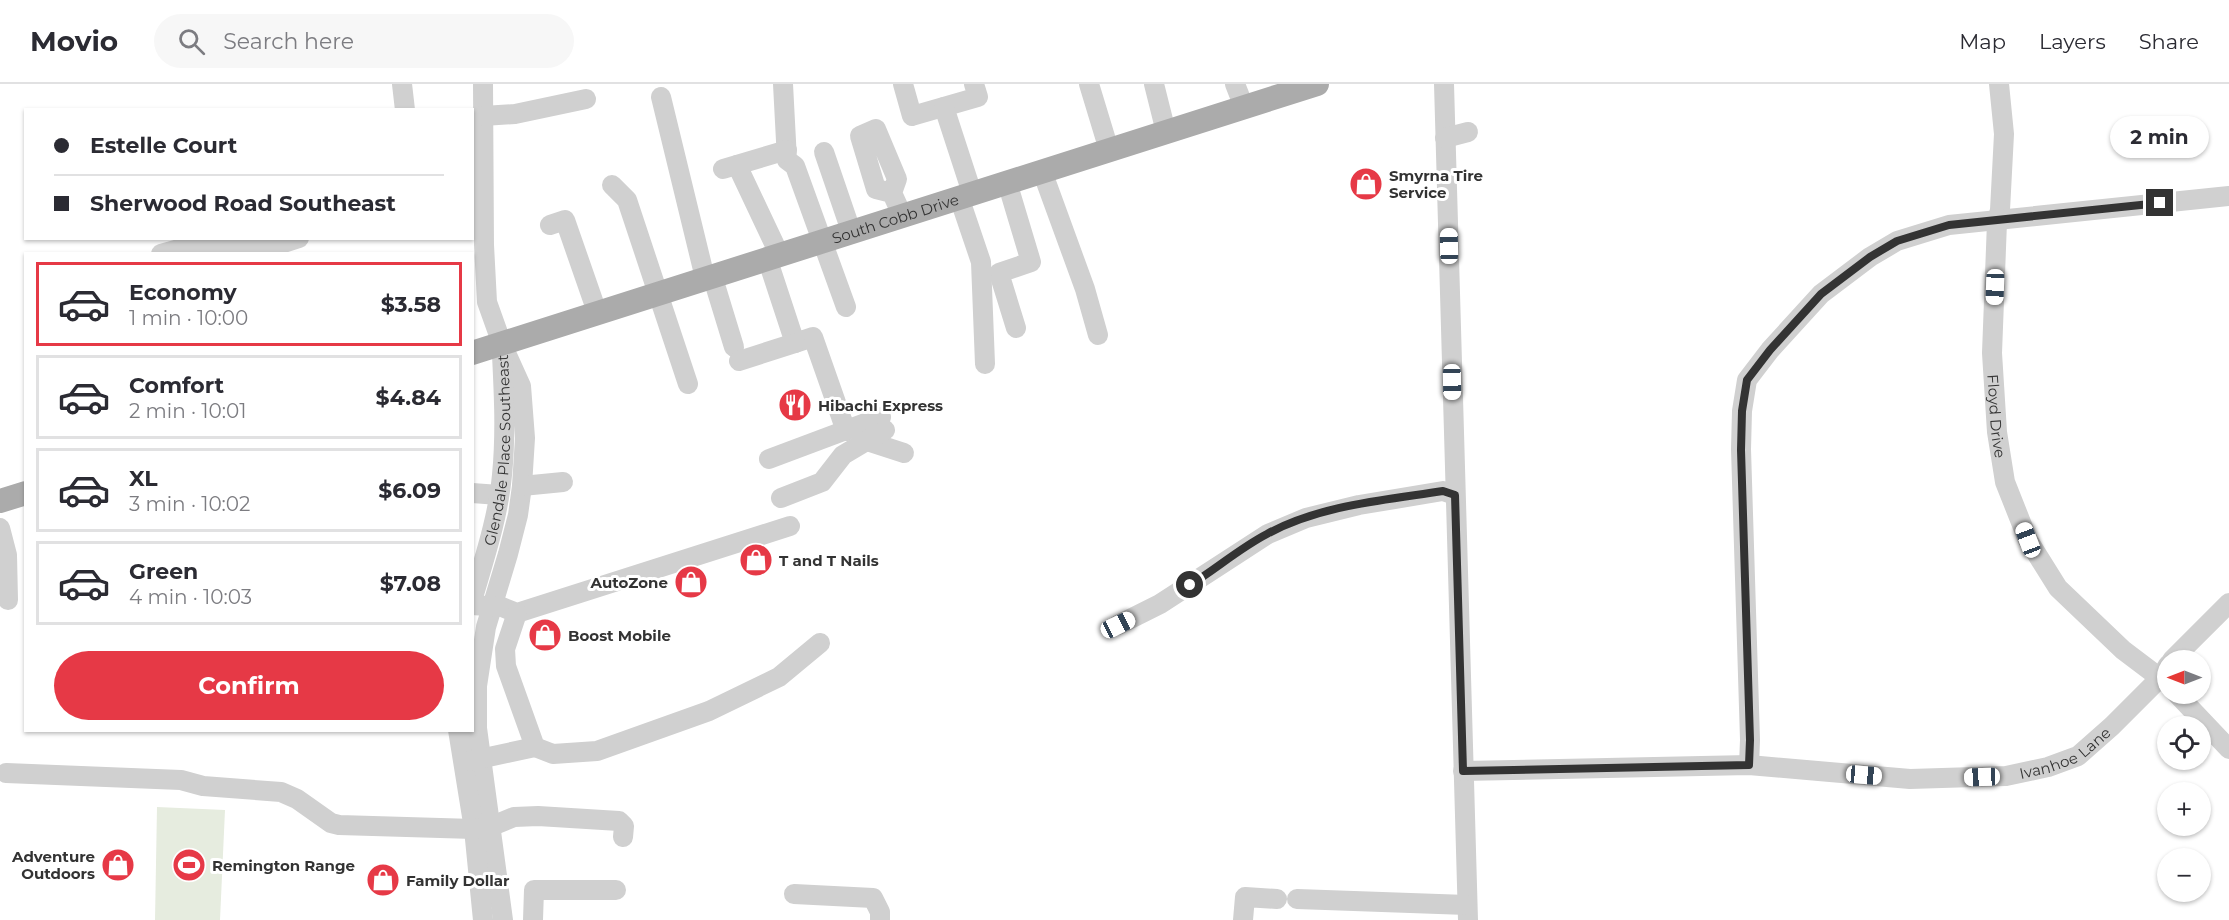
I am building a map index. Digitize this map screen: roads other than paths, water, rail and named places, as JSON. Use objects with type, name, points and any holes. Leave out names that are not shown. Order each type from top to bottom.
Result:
[{"type":"main road","name":"South Cobb Drive","points":[[474,352],[1317,84]]},
{"type":"main road","points":[[0,501],[24,494]]},
{"type":"street","points":[[402,84],[405,108]]},
{"type":"street","points":[[483,84],[483,116],[478,152],[489,244],[487,302],[502,344]]},
{"type":"street","points":[[783,84],[791,158],[846,308]]},
{"type":"street","points":[[903,84],[912,116],[944,107],[969,89]]},
{"type":"street","points":[[1089,84],[1108,150]]},
{"type":"street","points":[[1154,84],[1166,132]]},
{"type":"street","points":[[1235,84],[1244,108]]},
{"type":"street","points":[[1297,899],[1468,912],[1444,84]]},
{"type":"street","name":"Floyd Drive","points":[[1999,84],[2004,134],[2001,210],[1997,222],[1992,353],[1997,432],[2005,482],[2028,540],[2058,588],[2123,650],[2157,670]]},
{"type":"street","points":[[661,97],[708,277],[736,354],[795,343],[813,337],[846,431]]},
{"type":"street","points":[[483,116],[515,114],[586,99]]},
{"type":"street","points":[[944,107],[981,262],[985,363]]},
{"type":"street","points":[[1445,138],[1468,132]]},
{"type":"street","points":[[868,133],[897,179],[892,193],[902,215]]},
{"type":"street","points":[[824,152],[851,231]]},
{"type":"street","points":[[791,158],[730,167],[773,257],[795,343]]},
{"type":"street","points":[[1042,171],[1098,334]]},
{"type":"street","points":[[1007,182],[1031,262],[999,273],[1016,328]]},
{"type":"street","points":[[612,185],[627,200],[688,384]]},
{"type":"street","points":[[1749,765],[1742,411],[1747,380],[1770,350],[1821,294],[1870,257],[1897,241],[1949,225],[1997,222],[2229,196]]},
{"type":"street","points":[[550,225],[565,220],[597,312]]},
{"type":"street","points":[[168,252],[201,243],[245,249],[268,248],[292,240]]},
{"type":"street","name":"Glendale Place Southeast","points":[[479,604],[513,535],[522,486],[525,438],[521,386],[502,344]]},
{"type":"street","name":"Glendale Place Southeast","points":[[483,920],[482,758],[477,728],[477,686],[482,648],[479,604],[499,495],[504,417],[502,344]]},
{"type":"street","points":[[769,459],[846,431],[883,424],[867,441],[843,455],[822,482],[781,498]]},
{"type":"street","points":[[867,441],[904,453]]},
{"type":"street","points":[[522,486],[563,482]]},
{"type":"street","points":[[1118,625],[1160,604],[1268,534],[1306,518],[1359,505],[1443,491],[1455,495]]},
{"type":"street","points":[[474,493],[499,495]]},
{"type":"street","points":[[479,604],[502,607],[518,613],[790,526]]},
{"type":"street","points":[[0,528],[14,589]]},
{"type":"street","points":[[2182,650],[2229,603]]},
{"type":"street","points":[[518,613],[505,649],[506,666],[535,747]]},
{"type":"street","points":[[462,763],[535,747],[553,754],[597,752],[709,711],[779,677],[820,643]]},
{"type":"street","name":"Ivanhoe Lane","points":[[1463,771],[1749,765],[1910,779],[2006,776],[2049,767],[2078,756],[2157,683]]},
{"type":"street","points":[[2186,704],[2229,749]]},
{"type":"street","name":"Glendale Place Southeast","points":[[458,732],[462,763],[483,828],[503,920]]},
{"type":"street","points":[[6,773],[181,780],[202,786],[281,792],[331,823],[339,825],[483,828],[514,817],[538,816],[619,821],[624,826],[623,837]]},
{"type":"street","points":[[534,920],[534,890],[616,890]]},
{"type":"street","points":[[794,894],[873,898],[880,912],[880,920]]},
{"type":"street","points":[[1243,920],[1245,897],[1277,899]]},
{"type":"place","name":"Smyrna Tire Service","points":[[1366,184]]},
{"type":"place","name":"Hibachi Express","points":[[795,405]]},
{"type":"place","name":"T and T Nails","points":[[756,560]]},
{"type":"place","name":"AutoZone","points":[[691,582]]},
{"type":"place","name":"Boost Mobile","points":[[545,635]]},
{"type":"place","name":"Adventure Outdoors","points":[[118,865]]},
{"type":"place","name":"Remington Range","points":[[189,865]]},
{"type":"place","name":"Family Dollar","points":[[383,880]]}]
